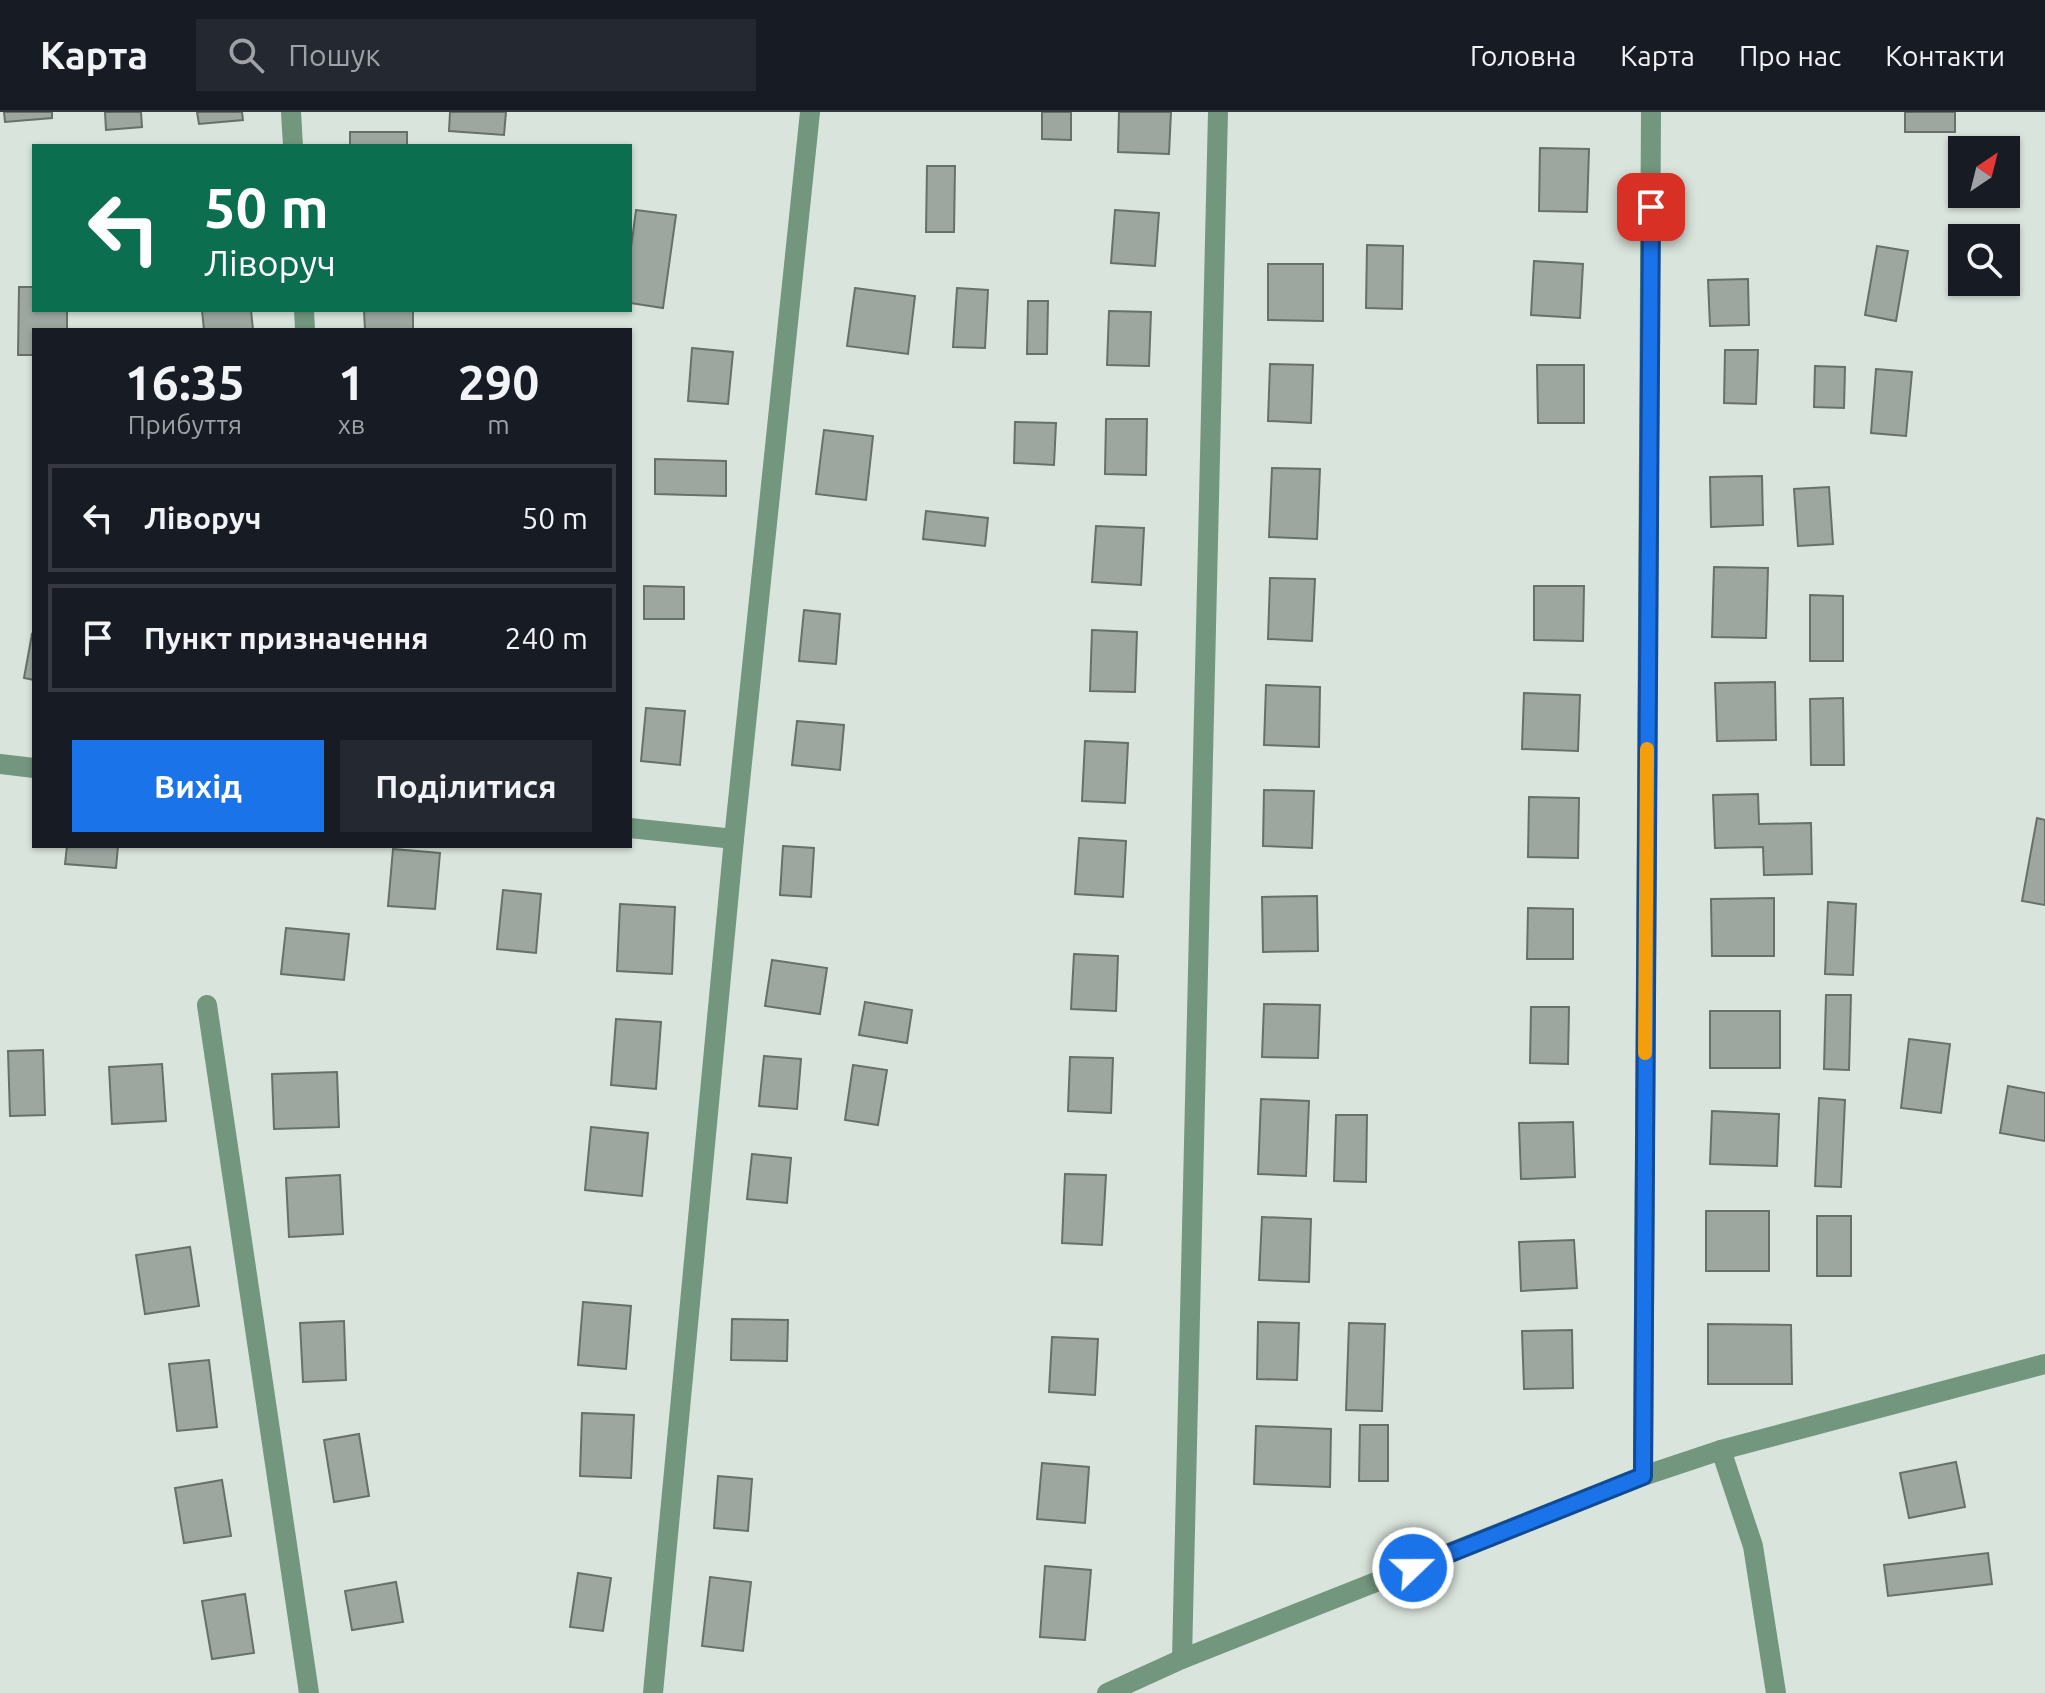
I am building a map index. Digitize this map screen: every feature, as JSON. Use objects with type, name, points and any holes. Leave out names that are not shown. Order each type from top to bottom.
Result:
[{"type":"street","points":[[291,112],[293,144]]},
{"type":"street","points":[[653,1693],[734,839],[810,112]]},
{"type":"street","points":[[1182,1659],[1218,112]]},
{"type":"street","points":[[1643,1476],[1651,112]]},
{"type":"street","points":[[0,764],[32,768]]},
{"type":"street","points":[[632,828],[734,839]]},
{"type":"street","points":[[207,1005],[309,1693]]},
{"type":"street","points":[[1107,1693],[1182,1659],[1643,1476],[1721,1450],[2045,1364]]},
{"type":"street","points":[[1721,1450],[1753,1546],[1776,1693]]},
{"type":"building","points":[[4,112],[52,112],[52,118],[5,122]]},
{"type":"building","points":[[105,112],[141,112],[142,127],[106,130]]},
{"type":"building","points":[[197,112],[242,112],[243,120],[199,124]]},
{"type":"building","points":[[450,112],[506,112],[504,135],[449,131]]},
{"type":"building","points":[[1042,112],[1071,112],[1071,140],[1042,139]]},
{"type":"building","points":[[1119,112],[1171,112],[1169,154],[1118,152]]},
{"type":"building","points":[[1905,112],[1955,112],[1955,132],[1905,132]]},
{"type":"building","points":[[350,132],[407,132],[407,144],[350,144]]},
{"type":"building","points":[[1540,148],[1589,149],[1587,212],[1539,211]]},
{"type":"building","points":[[927,166],[955,166],[954,232],[926,232]]},
{"type":"building","points":[[636,210],[676,215],[663,308],[632,303],[632,240]]},
{"type":"building","points":[[1115,210],[1159,213],[1155,266],[1111,263]]},
{"type":"building","points":[[1367,245],[1403,246],[1402,309],[1366,308]]},
{"type":"building","points":[[1877,246],[1908,251],[1896,321],[1865,315]]},
{"type":"building","points":[[1534,261],[1583,264],[1580,318],[1531,315]]},
{"type":"building","points":[[1268,264],[1323,264],[1323,321],[1268,320]]},
{"type":"building","points":[[1748,279],[1749,325],[1710,326],[1708,280]]},
{"type":"building","points":[[19,287],[32,287],[32,312],[67,312],[67,328],[32,328],[32,355],[18,355]]},
{"type":"building","points":[[855,288],[915,296],[908,354],[847,346]]},
{"type":"building","points":[[957,288],[988,290],[985,348],[953,347]]},
{"type":"building","points":[[1028,301],[1048,301],[1047,354],[1027,354]]},
{"type":"building","points":[[1109,311],[1151,312],[1149,366],[1107,365]]},
{"type":"building","points":[[202,312],[251,312],[253,328],[204,328]]},
{"type":"building","points":[[364,312],[413,312],[413,328],[365,328]]},
{"type":"building","points":[[692,348],[733,352],[728,404],[688,401]]},
{"type":"building","points":[[1725,350],[1758,350],[1756,404],[1724,403]]},
{"type":"building","points":[[1270,364],[1313,365],[1311,423],[1268,421]]},
{"type":"building","points":[[1537,365],[1584,365],[1584,423],[1538,423]]},
{"type":"building","points":[[1815,366],[1845,367],[1844,408],[1814,407]]},
{"type":"building","points":[[1876,369],[1912,372],[1906,436],[1871,433]]},
{"type":"building","points":[[1106,419],[1147,419],[1146,475],[1105,474]]},
{"type":"building","points":[[1015,422],[1056,423],[1054,465],[1014,463]]},
{"type":"building","points":[[824,430],[873,436],[866,500],[816,494]]},
{"type":"building","points":[[655,459],[726,461],[726,496],[655,494]]},
{"type":"building","points":[[1272,468],[1320,469],[1317,539],[1269,537]]},
{"type":"building","points":[[1762,476],[1763,525],[1711,527],[1710,477]]},
{"type":"building","points":[[1829,487],[1833,544],[1798,546],[1794,489]]},
{"type":"building","points":[[926,511],[988,518],[985,546],[923,539]]},
{"type":"building","points":[[1096,526],[1144,528],[1141,585],[1092,582]]},
{"type":"building","points":[[1714,567],[1768,568],[1766,638],[1712,637]]},
{"type":"building","points":[[1270,578],[1315,579],[1312,641],[1268,639]]},
{"type":"building","points":[[644,586],[684,587],[684,619],[644,619]]},
{"type":"building","points":[[1534,586],[1584,586],[1583,641],[1534,640]]},
{"type":"building","points":[[1810,595],[1843,596],[1843,661],[1810,661]]},
{"type":"building","points":[[804,610],[840,614],[836,664],[799,661]]},
{"type":"building","points":[[1092,630],[1137,632],[1135,692],[1090,691]]},
{"type":"building","points":[[32,634],[32,680],[24,678]]},
{"type":"building","points":[[1775,682],[1776,740],[1717,741],[1715,683]]},
{"type":"building","points":[[1266,685],[1320,687],[1319,747],[1264,745]]},
{"type":"building","points":[[1524,693],[1580,695],[1578,751],[1522,749]]},
{"type":"building","points":[[1843,698],[1844,765],[1811,765],[1810,699]]},
{"type":"building","points":[[646,708],[685,711],[680,765],[641,761]]},
{"type":"building","points":[[797,721],[844,725],[840,770],[792,765]]},
{"type":"building","points":[[1085,741],[1128,743],[1125,803],[1082,801]]},
{"type":"building","points":[[1264,790],[1314,791],[1312,848],[1263,846]]},
{"type":"building","points":[[1758,794],[1759,824],[1811,823],[1812,874],[1764,875],[1763,847],[1715,848],[1713,795]]},
{"type":"building","points":[[1529,797],[1579,798],[1578,858],[1528,857]]},
{"type":"building","points":[[2037,818],[2045,820],[2045,905],[2022,901]]},
{"type":"building","points":[[1079,838],[1126,841],[1123,897],[1075,894]]},
{"type":"building","points":[[783,846],[814,848],[811,897],[780,895]]},
{"type":"building","points":[[67,848],[118,848],[116,868],[65,864]]},
{"type":"building","points":[[393,849],[440,853],[435,909],[388,906]]},
{"type":"building","points":[[503,890],[541,894],[536,953],[497,949]]},
{"type":"building","points":[[1317,896],[1318,951],[1263,952],[1262,897]]},
{"type":"building","points":[[1774,898],[1774,956],[1712,956],[1711,899]]},
{"type":"building","points":[[1828,902],[1856,904],[1853,975],[1825,974]]},
{"type":"building","points":[[620,904],[675,907],[672,974],[617,971]]},
{"type":"building","points":[[1528,908],[1573,909],[1573,959],[1527,959]]},
{"type":"building","points":[[286,928],[349,934],[344,980],[281,974]]},
{"type":"building","points":[[1074,954],[1118,956],[1116,1011],[1071,1009]]},
{"type":"building","points":[[772,960],[827,968],[820,1014],[765,1006]]},
{"type":"building","points":[[1826,995],[1851,995],[1849,1070],[1824,1069]]},
{"type":"building","points":[[865,1002],[912,1010],[907,1043],[859,1035]]},
{"type":"building","points":[[1264,1004],[1320,1005],[1318,1058],[1262,1057]]},
{"type":"building","points":[[1531,1007],[1569,1007],[1568,1064],[1530,1063]]},
{"type":"building","points":[[1710,1011],[1780,1011],[1780,1068],[1710,1068]]},
{"type":"building","points":[[616,1019],[661,1022],[656,1089],[611,1085]]},
{"type":"building","points":[[1909,1039],[1950,1044],[1941,1113],[1901,1108]]},
{"type":"building","points":[[43,1050],[45,1115],[10,1116],[8,1051]]},
{"type":"building","points":[[764,1056],[801,1059],[797,1109],[759,1106]]},
{"type":"building","points":[[1070,1057],[1113,1058],[1111,1113],[1068,1111]]},
{"type":"building","points":[[162,1064],[166,1121],[112,1124],[109,1067]]},
{"type":"building","points":[[853,1065],[887,1070],[878,1125],[845,1120]]},
{"type":"building","points":[[337,1072],[339,1127],[274,1129],[272,1074]]},
{"type":"building","points":[[2008,1086],[2045,1093],[2045,1141],[2000,1133]]},
{"type":"building","points":[[1819,1098],[1845,1100],[1841,1187],[1815,1186]]},
{"type":"building","points":[[1261,1099],[1309,1101],[1306,1176],[1258,1174]]},
{"type":"building","points":[[1712,1111],[1779,1114],[1777,1166],[1710,1164]]},
{"type":"building","points":[[1336,1115],[1367,1115],[1366,1182],[1334,1181]]},
{"type":"building","points":[[1573,1122],[1575,1177],[1521,1179],[1519,1123]]},
{"type":"building","points":[[591,1127],[648,1133],[642,1196],[585,1190]]},
{"type":"building","points":[[752,1154],[791,1158],[787,1203],[747,1199]]},
{"type":"building","points":[[1065,1174],[1106,1175],[1102,1245],[1062,1243]]},
{"type":"building","points":[[340,1175],[343,1234],[289,1237],[286,1178]]},
{"type":"building","points":[[1706,1211],[1769,1211],[1769,1271],[1706,1271]]},
{"type":"building","points":[[1817,1216],[1851,1216],[1851,1276],[1817,1276]]},
{"type":"building","points":[[1262,1217],[1311,1219],[1309,1282],[1259,1280]]},
{"type":"building","points":[[1574,1240],[1577,1288],[1521,1291],[1519,1242]]},
{"type":"building","points":[[190,1247],[199,1306],[145,1314],[136,1255]]},
{"type":"building","points":[[583,1302],[631,1306],[626,1369],[578,1365]]},
{"type":"building","points":[[732,1319],[788,1320],[787,1361],[731,1360]]},
{"type":"building","points":[[344,1321],[346,1380],[303,1382],[300,1323]]},
{"type":"building","points":[[1258,1322],[1299,1323],[1297,1380],[1257,1379]]},
{"type":"building","points":[[1349,1323],[1385,1324],[1382,1411],[1346,1410]]},
{"type":"building","points":[[1708,1324],[1791,1325],[1792,1384],[1708,1384]]},
{"type":"building","points":[[1572,1330],[1573,1388],[1524,1389],[1522,1331]]},
{"type":"building","points":[[1052,1337],[1098,1339],[1095,1395],[1049,1392]]},
{"type":"building","points":[[209,1360],[217,1427],[177,1431],[169,1364]]},
{"type":"building","points":[[582,1413],[634,1415],[631,1478],[580,1476]]},
{"type":"building","points":[[1360,1425],[1388,1425],[1388,1481],[1359,1481]]},
{"type":"building","points":[[1256,1426],[1331,1429],[1330,1487],[1254,1484]]},
{"type":"building","points":[[359,1434],[369,1496],[334,1502],[324,1440]]},
{"type":"building","points":[[1956,1462],[1965,1507],[1909,1518],[1900,1473]]},
{"type":"building","points":[[1042,1463],[1089,1467],[1085,1523],[1037,1519]]},
{"type":"building","points":[[718,1476],[752,1479],[748,1531],[714,1528]]},
{"type":"building","points":[[222,1480],[231,1536],[184,1543],[175,1488]]},
{"type":"building","points":[[1988,1553],[1992,1584],[1888,1596],[1884,1565]]},
{"type":"building","points":[[1045,1566],[1091,1570],[1085,1640],[1040,1637]]},
{"type":"building","points":[[578,1573],[611,1578],[603,1631],[570,1627]]},
{"type":"building","points":[[710,1577],[751,1582],[743,1651],[702,1646]]},
{"type":"building","points":[[396,1582],[403,1622],[352,1630],[345,1591]]},
{"type":"building","points":[[245,1594],[254,1653],[212,1659],[202,1601]]},
{"type":"slow traffic","points":[[1645,1053],[1647,749]]},
{"type":"route","points":[[1413,1568],[1643,1476],[1651,207]]}]
